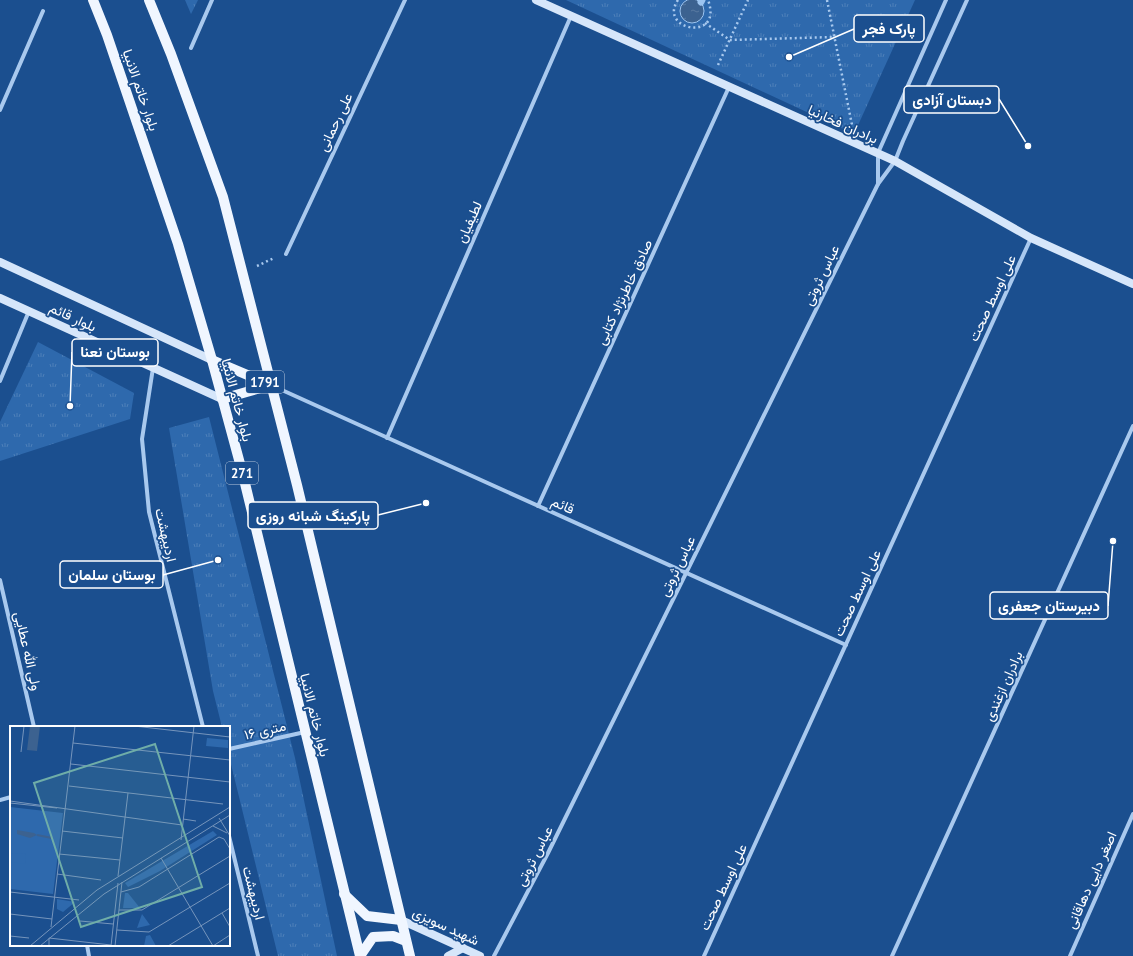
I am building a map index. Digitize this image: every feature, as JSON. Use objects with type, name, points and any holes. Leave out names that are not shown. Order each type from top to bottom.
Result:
[{"type":"main road","name":"بلوار خاتم الانبیا","points":[[93,0],[107,35],[178,244],[212,360],[242,471],[360,956]]},
{"type":"main road","points":[[149,0],[171,54],[223,197],[299,493],[410,956]]},
{"type":"main road","name":"برادران فخارنیا","points":[[536,0],[895,161],[1031,238],[1133,284]]},
{"type":"main road","name":"بلوار قائم","points":[[0,262],[212,360]]},
{"type":"main road","name":"بلوار قائم","points":[[0,298],[222,399]]},
{"type":"main road","name":"1791","points":[[212,360],[271,385]]},
{"type":"main road","name":"1791","points":[[222,399],[271,385]]},
{"type":"main road","points":[[344,894],[367,916],[401,920]]},
{"type":"main road","name":"شهید سویزی","points":[[401,920],[480,956]]},
{"type":"main road","points":[[360,956],[373,936],[393,936],[406,941]]},
{"type":"main road","points":[[448,956],[463,948]]},
{"type":"street","points":[[191,48],[212,0]]},
{"type":"street","name":"علی رحمانی","points":[[286,254],[405,0]]},
{"type":"street","name":"عباس ثروتی","points":[[878,184],[878,153],[946,0]]},
{"type":"street","name":"عباس ثروتی","points":[[494,956],[548,853],[878,184],[895,161],[903,140],[967,0]]},
{"type":"street","points":[[0,110],[43,11]]},
{"type":"street","name":"لطیفیان","points":[[387,438],[571,16]]},
{"type":"street","name":"صادق خاطرنژاد کتابی","points":[[538,506],[730,87]]},
{"type":"street","name":"علی اوسط صحت","points":[[704,956],[1031,238]]},
{"type":"street","points":[[0,381],[29,311]]},
{"type":"street","name":"اردیبهشت","points":[[153,368],[142,438],[149,512],[202,726]]},
{"type":"street","name":"قائم","points":[[271,385],[846,645]]},
{"type":"street","name":"برادران ازغندی","points":[[892,956],[1133,426]]},
{"type":"street","name":"ولی الله عطایی","points":[[0,580],[34,726]]},
{"type":"street","name":"۱۶ متری","points":[[230,749],[305,732]]},
{"type":"street","points":[[0,800],[10,797]]},
{"type":"street","name":"اصغر دایی دهاقانی","points":[[1070,956],[1133,814]]},
{"type":"street","name":"اردیبهشت","points":[[230,840],[258,956]]},
{"type":"street","points":[[87,946],[89,956]]},
{"type":"path","points":[[678,0],[675,15],[682,25],[687,28],[697,28],[706,23],[711,12],[708,0]]},
{"type":"path","points":[[716,70],[748,0]]},
{"type":"path","points":[[827,0],[852,126]]},
{"type":"path","points":[[706,23],[730,40],[834,37]]},
{"type":"path","points":[[242,271],[286,254]]},
{"type":"green space","points":[[185,0],[198,0],[191,14]]},
{"type":"green space","points":[[566,0],[915,0],[854,134]]},
{"type":"green space","points":[[38,342],[134,393],[130,419],[0,461],[0,422]]},
{"type":"green space","points":[[209,417],[295,758],[337,956],[278,956],[230,760],[230,726],[222,726],[213,691],[169,428]]},
{"type":"water","points":[[692,-1],[701,2],[704,11],[701,20],[692,23],[683,20],[680,11],[683,2]]},
{"type":"place","name":"پارک فجر","points":[[789,57]]},
{"type":"place","name":"دبستان آزادی","points":[[1028,146]]},
{"type":"place","name":"بوستان نعنا","points":[[70,406]]},
{"type":"place","name":"پارکینگ شبانه روزی","points":[[426,503]]},
{"type":"place","name":"دبیرستان جعفری","points":[[1113,541]]},
{"type":"place","name":"بوستان سلمان","points":[[218,560]]}]
